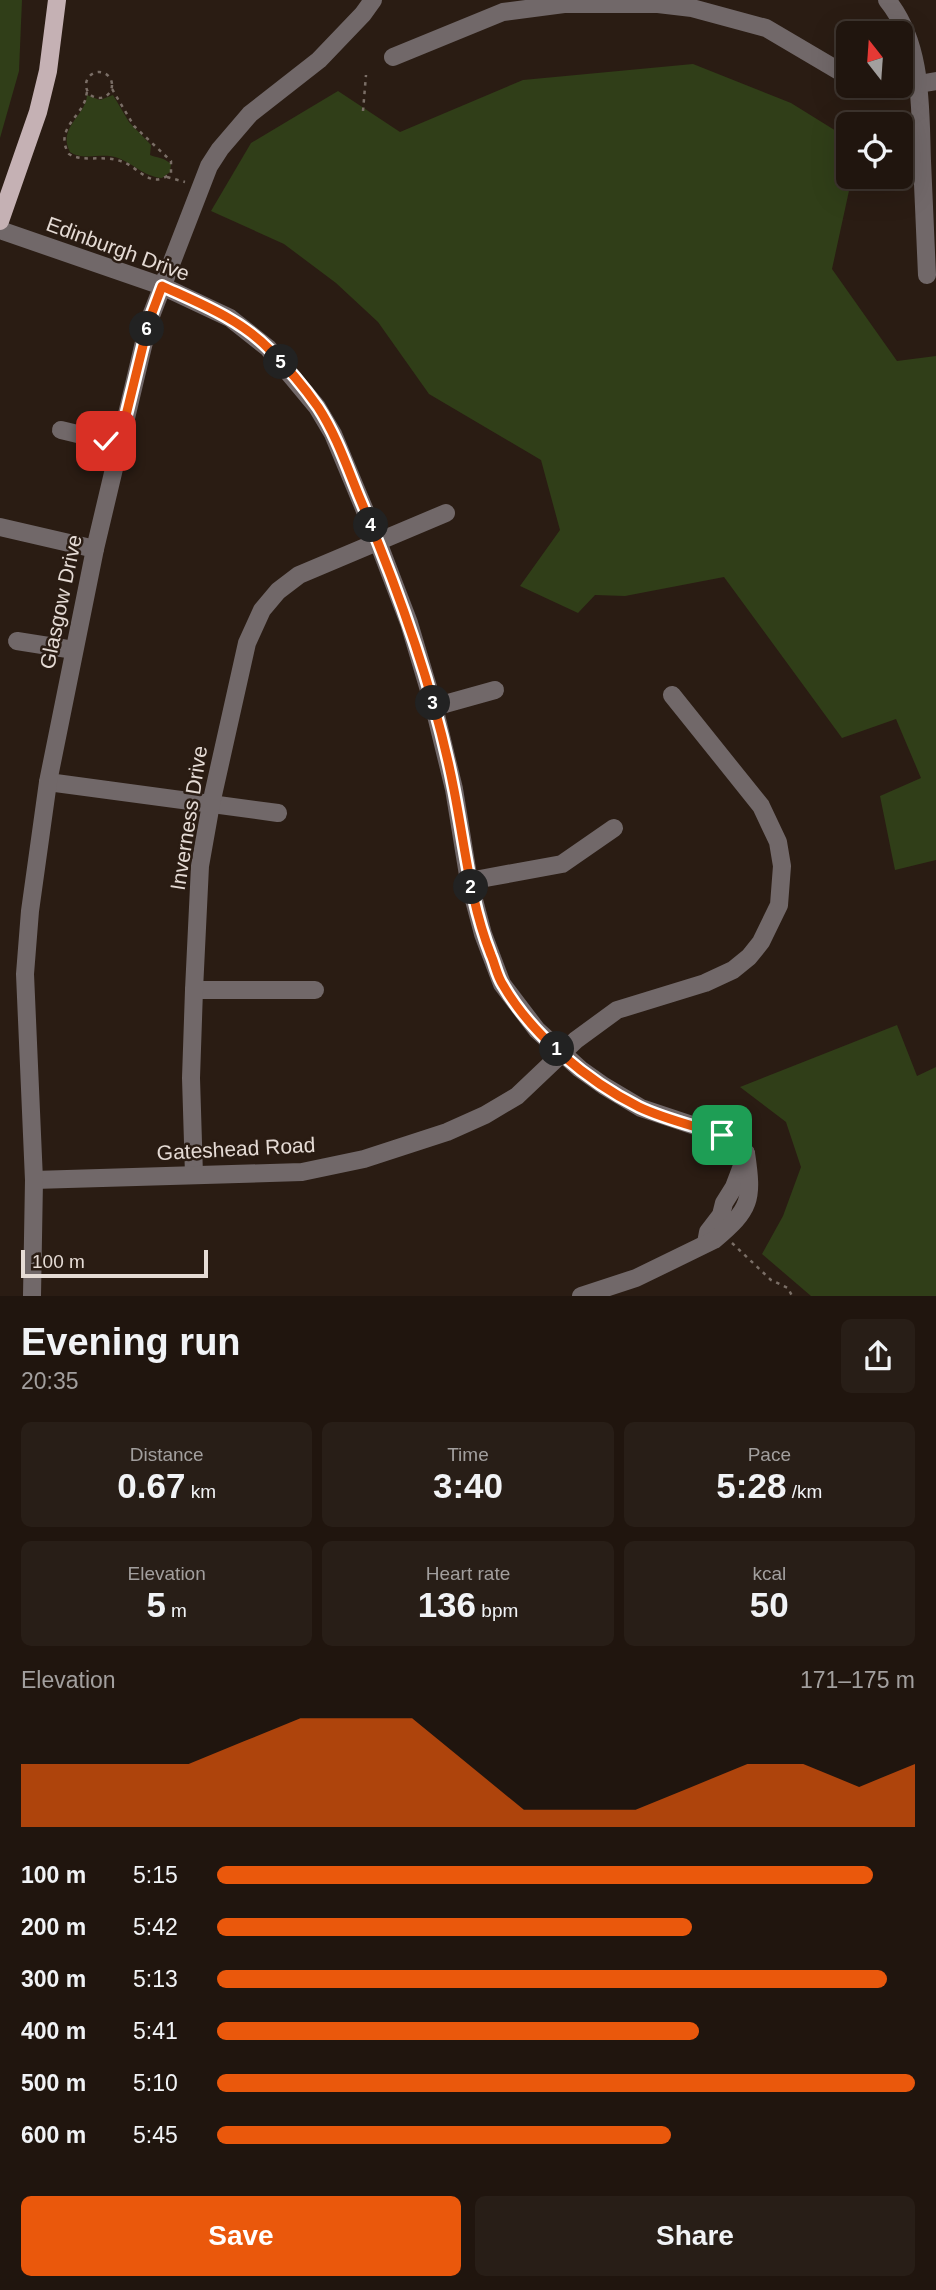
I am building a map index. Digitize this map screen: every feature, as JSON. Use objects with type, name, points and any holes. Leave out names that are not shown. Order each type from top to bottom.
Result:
[{"type":"main road","points":[[0,220],[38,112],[48,71],[57,0]]},
{"type":"street","name":"Glasgow Drive","points":[[32,1296],[34,1180],[25,974],[30,911],[48,782],[74,650],[149,321],[209,166],[220,149],[250,114],[319,60],[373,0]]},
{"type":"street","points":[[887,0],[905,28],[919,83],[927,275]]},
{"type":"street","points":[[393,57],[524,4],[658,4],[692,8],[766,28],[836,69]]},
{"type":"street","name":"Edinburgh Drive","points":[[0,230],[162,286],[230,318],[268,348],[317,407],[333,434],[408,623],[434,707],[454,789],[469,881],[482,934],[502,984],[537,1030],[563,1055],[604,1086],[641,1108],[722,1135],[746,1153],[734,1187],[724,1203],[728,1218],[708,1232],[706,1243],[636,1278],[581,1296]]},
{"type":"street","points":[[61,430],[119,444]]},
{"type":"street","name":"Inverness Drive","points":[[194,1175],[191,1078],[201,866],[211,804],[247,643],[262,610],[278,591],[299,575],[446,513]]},
{"type":"street","points":[[0,527],[95,549]]},
{"type":"street","points":[[17,641],[74,650]]},
{"type":"street","points":[[434,707],[495,690]]},
{"type":"street","name":"Gateshead Road","points":[[34,1180],[302,1172],[364,1158],[447,1132],[485,1115],[517,1096],[576,1040],[617,1010],[705,983],[733,970],[761,942],[779,905],[782,866],[778,842],[761,806],[672,695]]},
{"type":"street","points":[[48,782],[278,813]]},
{"type":"street","points":[[469,881],[562,864],[614,828]]},
{"type":"street","points":[[194,990],[315,990]]},
{"type":"path","points":[[167,177],[173,168],[171,161],[134,126],[112,89],[110,77],[98,72],[87,79],[88,92],[85,102],[69,124],[65,146],[69,154],[79,159],[104,156],[124,162],[156,181],[167,177],[185,182]]},
{"type":"path","points":[[363,111],[366,75]]},
{"type":"path","points":[[88,92],[98,99],[107,96],[112,89]]},
{"type":"path","points":[[730,1240],[771,1280],[788,1288],[792,1296]]},
{"type":"green space","points":[[0,0],[22,0],[19,71],[0,138]]},
{"type":"green space","points":[[693,64],[791,103],[836,131],[836,189],[849,189],[832,269],[897,361],[936,356],[936,860],[895,870],[880,796],[921,778],[896,719],[842,738],[724,577],[625,596],[595,595],[578,613],[520,586],[560,530],[541,460],[429,394],[378,322],[336,283],[284,244],[211,211],[251,143],[338,91],[400,132],[523,80]]},
{"type":"green space","points":[[87,95],[100,100],[113,95],[129,122],[151,145],[150,155],[171,164],[170,172],[162,178],[156,177],[115,157],[80,156],[70,152],[67,143],[69,129],[82,109]]},
{"type":"green space","points":[[897,1025],[917,1076],[936,1067],[936,1296],[811,1296],[762,1254],[783,1216],[801,1167],[786,1122],[740,1087]]},
{"type":"route","points":[[106,441],[119,444],[149,321],[162,286],[230,318],[268,348],[317,407],[333,434],[408,623],[434,707],[454,789],[469,881],[482,934],[502,984],[537,1030],[563,1055],[604,1086],[641,1108],[722,1135]]}]
